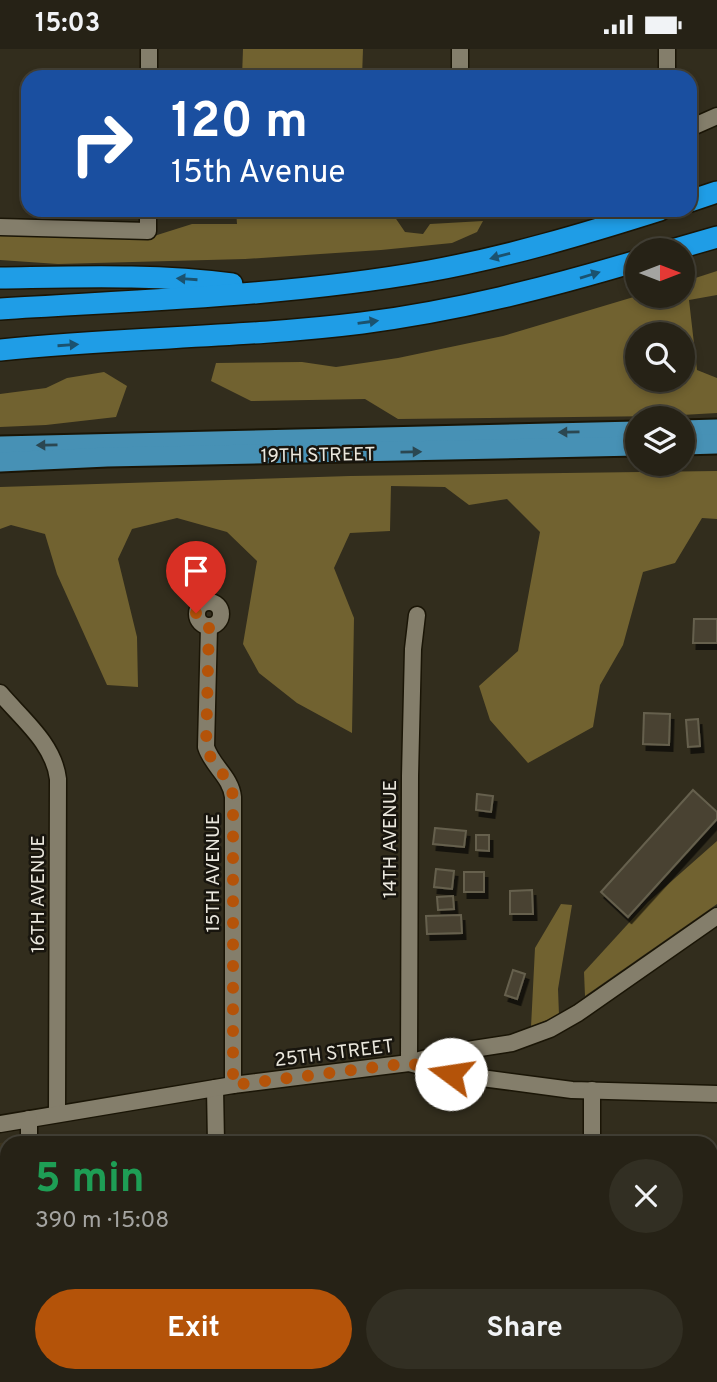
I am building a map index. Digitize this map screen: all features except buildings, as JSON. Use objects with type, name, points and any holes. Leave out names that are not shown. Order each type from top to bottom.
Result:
[{"type":"highway","points":[[697,199],[717,192]]},
{"type":"highway","points":[[0,309],[279,290],[427,271],[486,260],[637,217]]},
{"type":"highway","points":[[695,243],[717,237]]},
{"type":"highway","points":[[0,350],[360,323],[506,298],[625,264]]},
{"type":"highway","points":[[0,278],[190,278],[279,290]]},
{"type":"main road","points":[[695,430],[717,429]]},
{"type":"main road","name":"19TH STREET","points":[[0,446],[625,431]]},
{"type":"main road","points":[[695,445],[717,444]]},
{"type":"main road","name":"19TH STREET","points":[[0,462],[107,457],[625,446]]},
{"type":"street","points":[[149,49],[149,70]]},
{"type":"street","points":[[460,49],[460,70]]},
{"type":"street","points":[[667,49],[667,70]]},
{"type":"street","points":[[697,125],[717,116]]},
{"type":"street","points":[[0,226],[148,231],[148,217]]},
{"type":"street","name":"14TH AVENUE","points":[[409,1063],[410,776],[413,649],[417,615]]},
{"type":"street","name":"15TH AVENUE","points":[[209,627],[206,747],[229,783],[233,797],[233,1085]]},
{"type":"street","name":"16TH AVENUE","points":[[0,693],[50,751],[57,768],[57,1114]]},
{"type":"street","points":[[409,1063],[441,1054],[512,1042],[550,1029],[578,1013],[717,916]]},
{"type":"street","name":"25TH STREET","points":[[0,1124],[233,1085],[409,1063],[451,1074],[572,1090],[717,1094]]},
{"type":"street","points":[[215,1088],[216,1136]]},
{"type":"street","points":[[592,1090],[592,1136]]},
{"type":"street","points":[[29,1119],[29,1136]]},
{"type":"shaded area","points":[[243,49],[363,49],[362,70],[242,70]]},
{"type":"shaded area","points":[[236,217],[395,217],[405,232],[423,234],[430,224],[483,221],[477,232],[452,243],[381,250],[245,259],[58,264],[0,260],[0,232],[154,236],[192,224],[237,224]]},
{"type":"shaded area","points":[[717,271],[717,295],[695,299],[695,278]]},
{"type":"shaded area","points":[[625,300],[625,308],[690,308],[692,322],[625,322],[625,392],[695,392],[695,352],[697,370],[717,378],[717,413],[695,414],[695,406],[625,406],[625,416],[398,419],[365,399],[251,401],[211,381],[216,363],[302,362],[336,367],[398,358],[503,336]]},
{"type":"shaded area","points":[[104,372],[127,386],[116,417],[0,427],[0,394],[46,388],[67,378]]},
{"type":"shaded area","points":[[695,471],[717,471],[717,519],[702,518],[675,563],[643,572],[623,645],[600,685],[593,727],[528,763],[490,720],[479,686],[518,651],[540,532],[507,499],[469,505],[445,487],[391,486],[390,531],[350,533],[334,568],[354,618],[352,733],[297,703],[259,673],[243,644],[257,561],[227,532],[177,518],[132,529],[118,559],[137,637],[138,687],[107,685],[57,574],[45,534],[11,525],[0,529],[0,487],[350,476],[625,472],[625,476],[695,476]]},
{"type":"shaded area","points":[[717,841],[717,904],[585,996],[584,972],[648,902]]},
{"type":"shaded area","points":[[561,904],[572,905],[558,989],[559,1015],[531,1027],[535,948]]},
{"type":"route","points":[[196,613],[199,622],[209,627],[206,747],[229,783],[233,797],[233,1085],[409,1063],[451,1074]]}]
